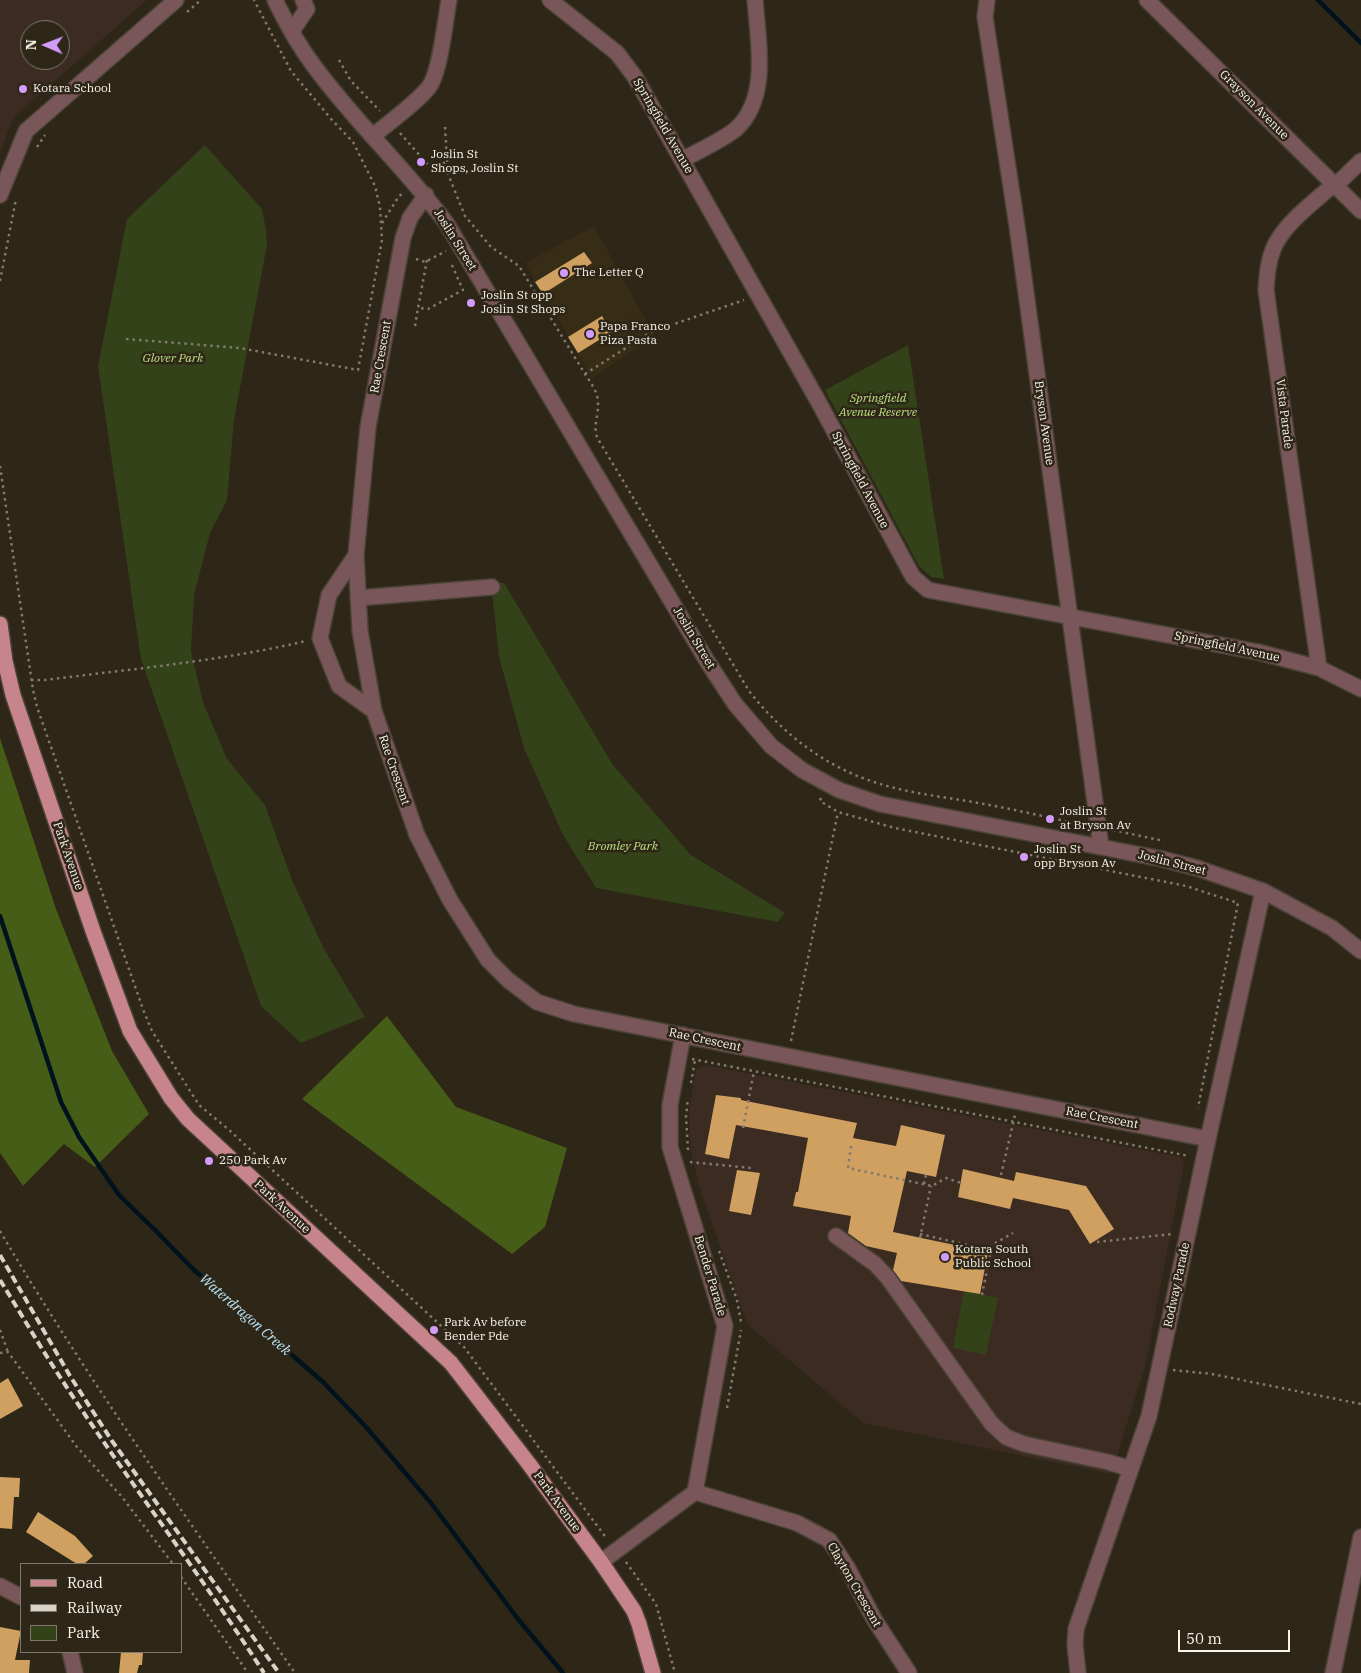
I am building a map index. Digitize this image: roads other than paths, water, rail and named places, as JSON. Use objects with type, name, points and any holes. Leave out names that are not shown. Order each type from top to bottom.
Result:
[{"type":"main road","name":"Park Avenue","points":[[0,624],[5,661],[13,695],[93,931],[130,1031],[171,1098],[178,1108],[208,1138],[451,1363],[529,1464],[601,1562],[634,1611],[653,1673]]},
{"type":"street","points":[[0,195],[26,131],[176,0]]},
{"type":"street","name":"Joslin Street","points":[[275,0],[314,66],[426,195],[448,224],[707,661],[736,704],[771,746],[802,770],[839,790],[880,804],[1162,859],[1198,868],[1263,891],[1332,928],[1361,951]]},
{"type":"street","points":[[292,31],[307,9],[302,0]]},
{"type":"street","points":[[374,136],[430,85],[436,69],[449,0]]},
{"type":"street","name":"Springfield Avenue","points":[[550,0],[617,53],[634,77],[818,401],[913,577],[928,590],[1258,652],[1319,668],[1361,689]]},
{"type":"street","points":[[682,160],[734,131],[746,119],[753,108],[758,76],[755,0]]},
{"type":"street","name":"Bryson Avenue","points":[[987,0],[984,16],[1017,226],[1101,847]]},
{"type":"street","name":"Grayson Avenue","points":[[1147,0],[1361,211]]},
{"type":"street","name":"Vista Parade","points":[[1319,668],[1266,290],[1268,268],[1274,246],[1286,228],[1361,161]]},
{"type":"street","name":"Rae Crescent","points":[[426,195],[410,218],[403,238],[368,427],[356,555],[360,631],[374,710],[417,835],[450,900],[488,960],[508,980],[537,1002],[574,1014],[1208,1139]]},
{"type":"street","name":"Rae Crescent","points":[[356,555],[329,595],[320,638],[339,686],[374,710]]},
{"type":"street","points":[[358,598],[492,587]]},
{"type":"street","name":"Rodway Parade","points":[[1078,1673],[1075,1645],[1076,1629],[1149,1416],[1263,891]]},
{"type":"street","name":"Bender Parade","points":[[683,1035],[670,1105],[670,1147],[725,1326],[695,1492]]},
{"type":"street","points":[[836,1236],[875,1264],[888,1278],[991,1423],[1006,1437],[1024,1444],[1108,1462],[1131,1469]]},
{"type":"street","points":[[601,1562],[695,1492]]},
{"type":"street","name":"Clayton Crescent","points":[[695,1492],[797,1523],[829,1540],[874,1619],[909,1673]]},
{"type":"street","points":[[1333,1673],[1361,1537]]},
{"type":"street","points":[[0,1586],[20,1596]]},
{"type":"street","points":[[70,1653],[75,1673]]},
{"type":"waterway","points":[[1318,0],[1361,43]]},
{"type":"waterway","name":"Waterdragon Creek","points":[[0,916],[61,1102],[79,1137],[119,1195],[194,1270],[323,1382],[366,1427],[431,1503],[518,1619],[563,1673]]},
{"type":"railway","points":[[0,1255],[70,1376],[112,1441],[279,1673]]},
{"type":"railway","points":[[0,1280],[52,1365],[264,1673]]},
{"type":"place","name":"Kotara School","points":[[23,89]]},
{"type":"place","name":"Joslin St Shops, Joslin St","points":[[421,162]]},
{"type":"place","name":"The Letter Q","points":[[564,273]]},
{"type":"place","name":"Joslin St opp Joslin St Shops","points":[[471,303]]},
{"type":"place","name":"Papa Franco Piza Pasta","points":[[590,334]]},
{"type":"place","name":"Joslin St at Bryson Av","points":[[1050,819]]},
{"type":"place","name":"Joslin St opp Bryson Av","points":[[1024,857]]},
{"type":"place","name":"250 Park Av","points":[[209,1161]]},
{"type":"place","name":"Kotara South Public School","points":[[945,1257]]},
{"type":"place","name":"Park Av before Bender Pde","points":[[434,1330]]},
{"type":"park label","name":"Glover Park","points":[[173,359]]},
{"type":"park label","name":"Springfield Avenue Reserve","points":[[878,406]]},
{"type":"park label","name":"Bromley Park","points":[[623,847]]}]
